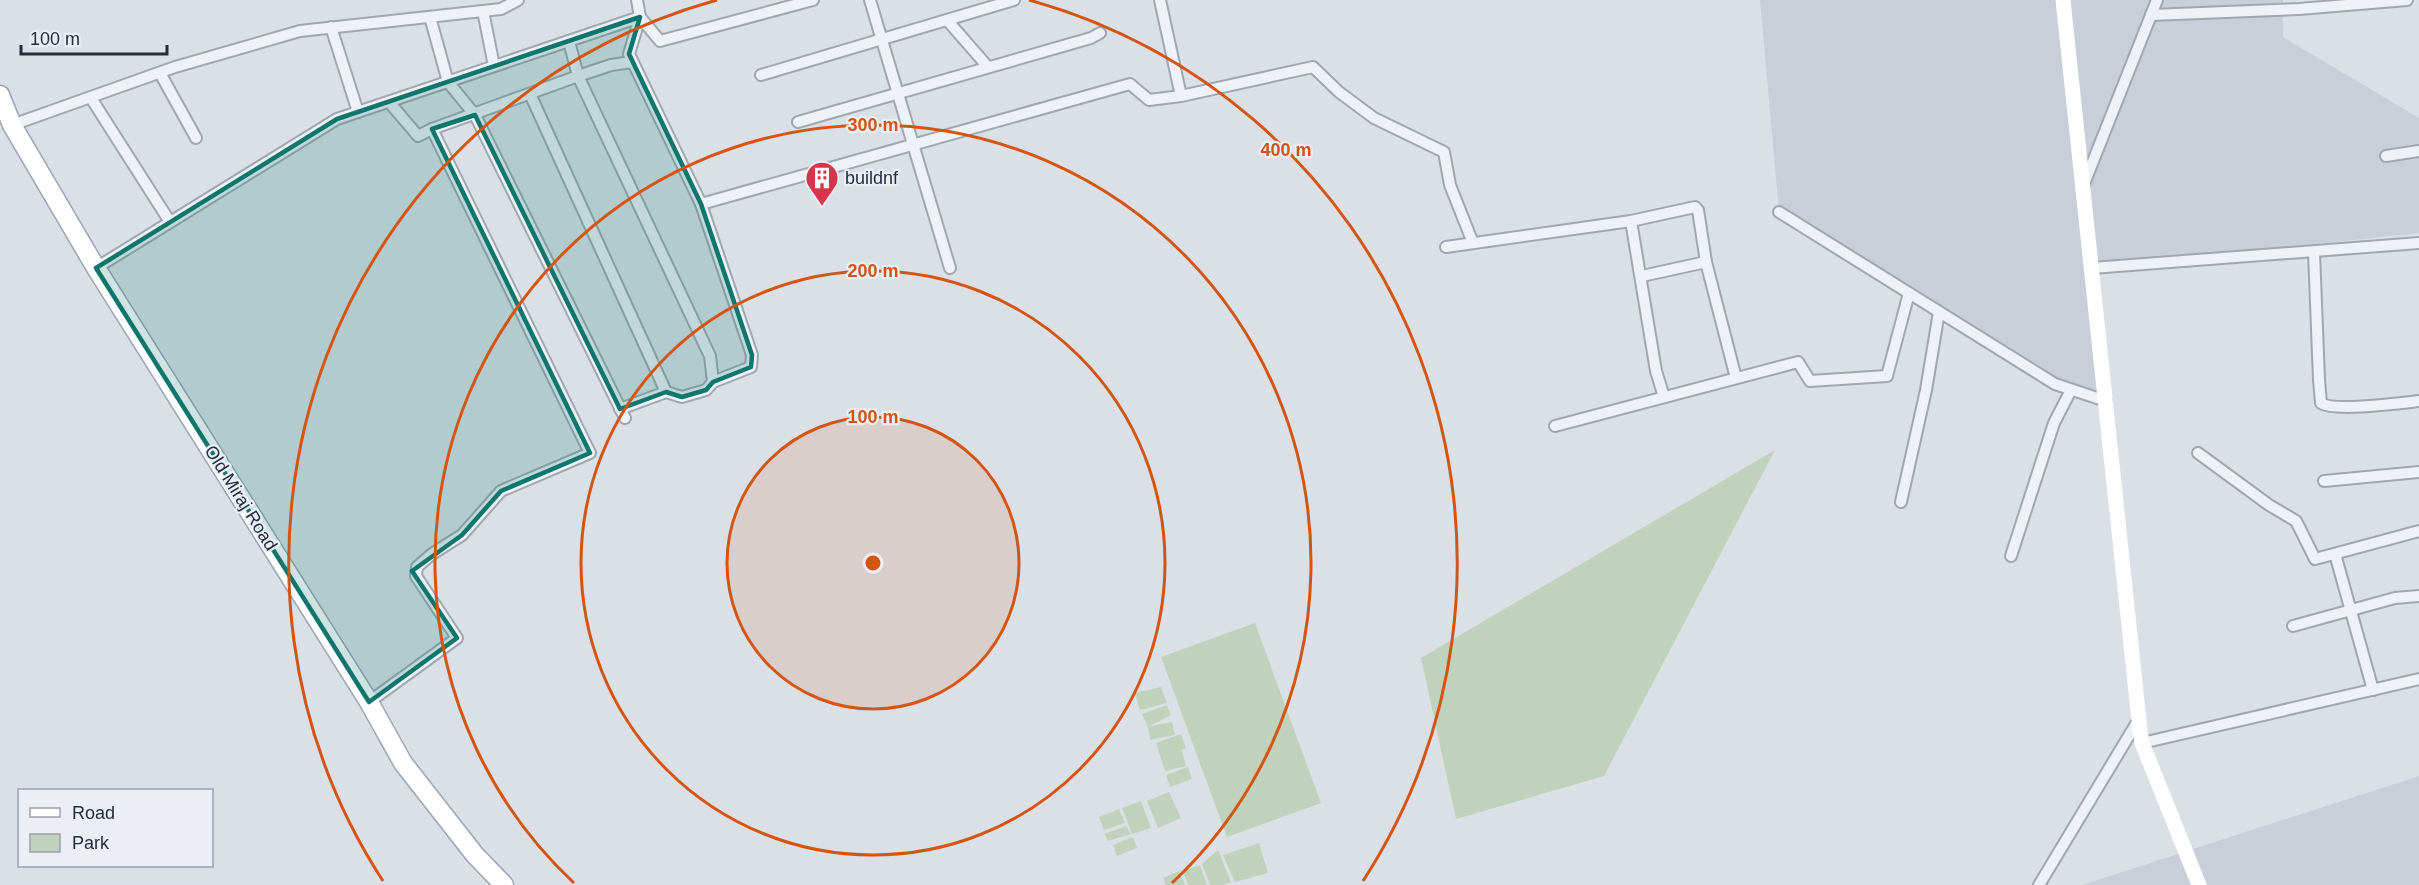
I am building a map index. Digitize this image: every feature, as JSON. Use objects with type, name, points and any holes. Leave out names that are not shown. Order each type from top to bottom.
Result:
[{"type":"main road","points":[[2063,0],[2142,743],[2199,885]]},
{"type":"main road","name":"Old Miraj Road","points":[[0,97],[12,125],[96,268],[369,702],[403,763],[475,855],[504,885]]},
{"type":"street","points":[[12,125],[160,73],[300,31],[501,9],[518,0]]},
{"type":"street","points":[[430,17],[447,82],[475,115],[623,413],[666,392],[682,397],[706,390],[713,382],[751,367],[752,355],[701,204],[629,54],[640,17],[637,0]]},
{"type":"street","points":[[640,17],[660,41],[813,0]]},
{"type":"street","points":[[870,0],[950,268]]},
{"type":"street","points":[[761,75],[1014,0]]},
{"type":"street","points":[[1160,0],[1181,96]]},
{"type":"street","points":[[2083,186],[2157,0]]},
{"type":"street","points":[[2151,15],[2299,9],[2356,2],[2407,0]]},
{"type":"street","points":[[483,11],[494,66]]},
{"type":"street","points":[[96,268],[337,119],[640,17]]},
{"type":"street","points":[[947,20],[988,67]]},
{"type":"street","points":[[331,27],[358,112]]},
{"type":"street","points":[[798,122],[1100,33]]},
{"type":"street","points":[[569,40],[578,76],[710,356],[713,382]]},
{"type":"street","points":[[389,102],[418,136],[578,76],[610,65],[632,62]]},
{"type":"street","points":[[701,204],[1130,84],[1149,100],[1181,96],[1313,67],[1339,92],[1374,118],[1444,152],[1450,185],[1473,243]]},
{"type":"street","points":[[160,73],[196,138]]},
{"type":"street","points":[[530,94],[666,392]]},
{"type":"street","points":[[91,98],[170,222]]},
{"type":"street","points":[[369,702],[457,638],[416,576],[417,567],[432,554],[462,535],[501,491],[590,453],[432,129]]},
{"type":"street","points":[[2386,156],[2419,151]]},
{"type":"street","points":[[1446,247],[1631,221],[1695,207],[1698,210],[1706,262],[1736,378]]},
{"type":"street","points":[[1779,212],[2055,384],[2106,401]]},
{"type":"street","points":[[1631,221],[1642,276],[1656,371],[1664,397]]},
{"type":"street","points":[[2092,268],[2419,243]]},
{"type":"street","points":[[2314,252],[2321,404],[2344,407],[2419,401]]},
{"type":"street","points":[[1642,276],[1706,262]]},
{"type":"street","points":[[1555,426],[1798,362],[1810,381],[1887,376],[1909,293]]},
{"type":"street","points":[[1901,502],[1926,390],[1939,312]]},
{"type":"street","points":[[2011,556],[2054,423],[2072,390]]},
{"type":"street","points":[[2198,453],[2269,505],[2296,521],[2315,559],[2419,531]]},
{"type":"street","points":[[2324,481],[2419,472]]},
{"type":"street","points":[[2335,554],[2373,690]]},
{"type":"street","points":[[2293,626],[2395,598],[2419,596]]},
{"type":"street","points":[[2142,743],[2419,679]]},
{"type":"street","points":[[2039,885],[2139,719]]},
{"type":"highlighted area","points":[[640,17],[629,54],[701,204],[752,355],[751,367],[713,382],[706,390],[682,397],[666,392],[620,409],[475,115],[432,129],[590,453],[501,491],[462,535],[412,571],[457,638],[369,702],[96,268],[337,119]]},
{"type":"shaded area","points":[[1760,0],[2283,0],[2283,37],[2419,118],[2419,233],[2092,268],[2106,401],[2055,384],[1779,212]]},
{"type":"shaded area","points":[[2419,776],[2419,885],[2082,885]]},
{"type":"green space","points":[[1775,450],[1604,776],[1456,819],[1421,658]]},
{"type":"green space","points":[[1255,623],[1321,803],[1227,837],[1161,657]]},
{"type":"green space","points":[[1161,687],[1167,703],[1140,710],[1135,693]]},
{"type":"green space","points":[[1167,705],[1171,715],[1150,726],[1172,722],[1175,735],[1150,740],[1148,727],[1142,714]]},
{"type":"green space","points":[[1181,734],[1186,748],[1178,752],[1182,751],[1186,766],[1165,771],[1156,743]]},
{"type":"green space","points":[[1188,767],[1192,779],[1170,787],[1166,775]]},
{"type":"green space","points":[[1169,792],[1181,818],[1158,828],[1147,801]]},
{"type":"green space","points":[[1141,801],[1151,828],[1132,834],[1122,808]]},
{"type":"green space","points":[[1119,809],[1125,823],[1104,830],[1099,817]]},
{"type":"green space","points":[[1126,826],[1131,834],[1108,841],[1104,834]]},
{"type":"green space","points":[[1133,837],[1137,848],[1117,856],[1113,845]]},
{"type":"green space","points":[[1259,843],[1268,873],[1235,882],[1223,855]]},
{"type":"green space","points":[[1218,850],[1231,882],[1224,885],[1210,885],[1202,864]]},
{"type":"green space","points":[[1200,865],[1207,885],[1188,885],[1183,871]]},
{"type":"green space","points":[[1179,871],[1185,885],[1166,885],[1163,878]]},
{"type":"place","name":"buildnf","points":[[822,207]]}]
